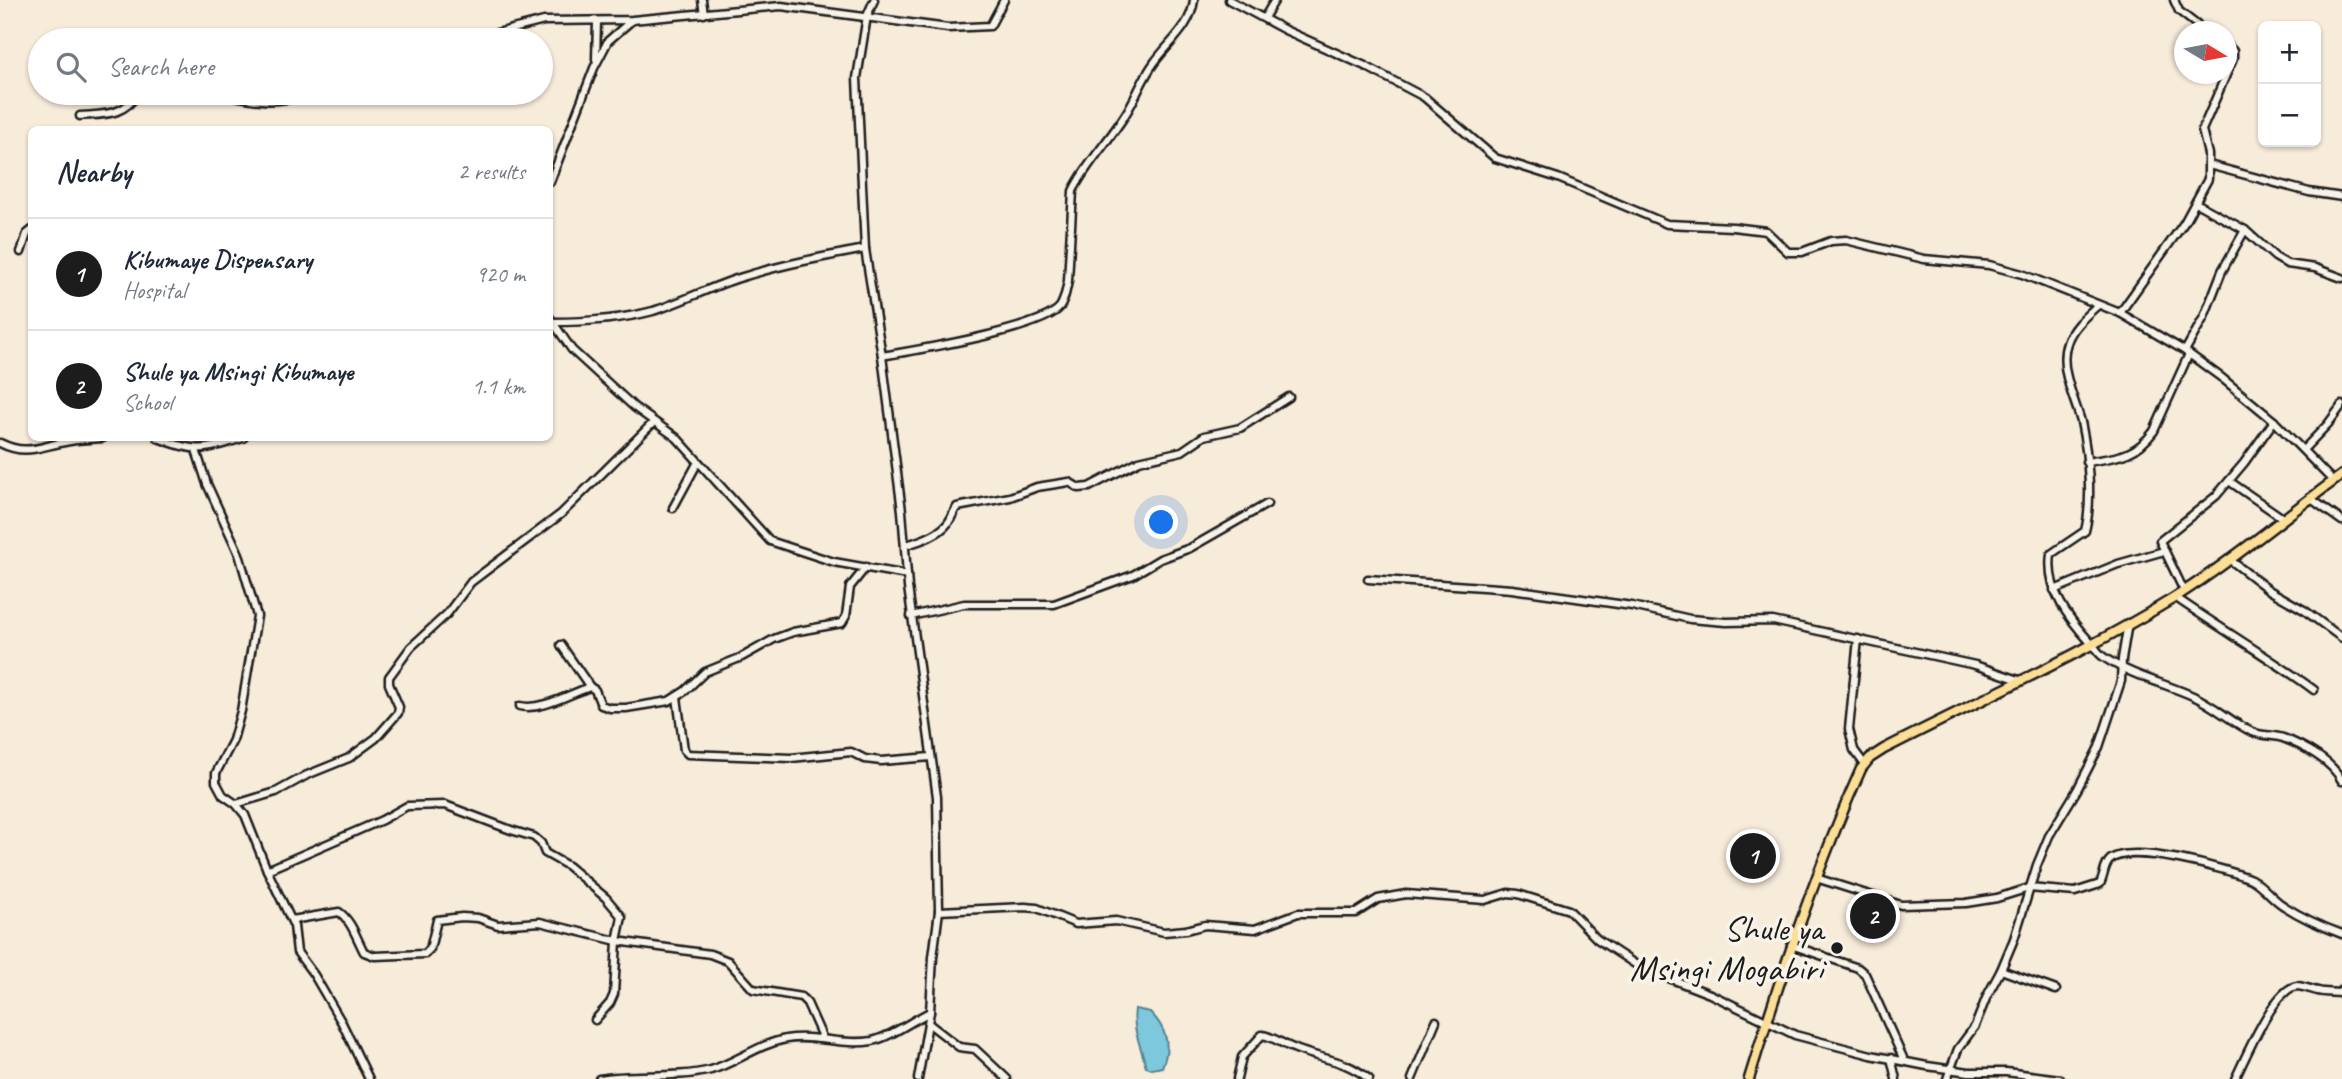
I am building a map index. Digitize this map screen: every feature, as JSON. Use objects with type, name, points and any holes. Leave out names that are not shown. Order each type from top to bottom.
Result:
[{"type":"main road","points":[[1749,1079],[1791,945],[1816,878],[1865,765],[1884,749],[2093,645],[2175,597],[2342,475]]},
{"type":"street","points":[[702,0],[705,14]]},
{"type":"street","points":[[874,0],[867,16],[857,78],[865,249],[882,356],[906,545],[911,616],[937,797],[939,911],[930,1012],[918,1079]]},
{"type":"street","points":[[522,28],[544,22],[632,20],[781,6],[948,28],[990,26],[1004,0]]},
{"type":"street","points":[[882,356],[970,340],[1041,319],[1059,308],[1068,281],[1073,191],[1079,178],[1129,109],[1153,63],[1185,25],[1191,15],[1194,0]]},
{"type":"street","points":[[1229,0],[1424,97],[1495,158],[1570,183],[1667,224],[1766,231],[1788,252],[1802,252],[1831,241],[1846,240],[1924,259],[1989,265],[2022,274],[2120,313],[2187,353],[2222,378],[2274,421],[2333,481]]},
{"type":"street","points":[[1264,18],[1275,0]]},
{"type":"street","points":[[2174,0],[2179,11],[2192,21]]},
{"type":"street","points":[[553,174],[594,68],[608,41],[632,20]]},
{"type":"street","points":[[594,68],[598,51],[597,22]]},
{"type":"street","points":[[2120,313],[2161,257],[2196,203],[2208,179],[2209,165],[2202,130],[2222,84]]},
{"type":"street","points":[[80,116],[123,110],[129,105]]},
{"type":"street","points":[[2209,165],[2309,192],[2342,197]]},
{"type":"street","points":[[2196,203],[2245,230],[2275,257],[2287,264],[2315,268],[2342,278]]},
{"type":"street","points":[[2086,462],[2130,453],[2148,440],[2222,271],[2245,230]]},
{"type":"street","points":[[21,252],[28,233]]},
{"type":"street","points":[[553,320],[590,322],[639,314],[754,273],[865,249]]},
{"type":"street","points":[[2098,305],[2072,332],[2066,343],[2064,358],[2082,426],[2088,485],[2087,524],[2080,536],[2051,554],[2049,566],[2054,590],[2073,624],[2099,654],[2122,668],[2194,696],[2249,730],[2281,737],[2305,749],[2331,765],[2342,781]]},
{"type":"street","points":[[553,324],[572,350],[634,407],[677,438],[770,541],[834,562],[907,575]]},
{"type":"street","points":[[906,545],[942,529],[948,524],[957,507],[1069,482],[1079,488],[1089,487],[1139,461],[1159,455],[1176,454],[1204,436],[1240,428],[1289,397]]},
{"type":"street","points":[[2303,450],[2342,405]]},
{"type":"street","points":[[2184,591],[2160,544],[2163,538],[2216,496],[2274,421]]},
{"type":"street","points":[[236,804],[276,792],[307,775],[349,758],[376,738],[398,713],[398,702],[389,684],[389,677],[411,647],[447,614],[471,582],[561,514],[654,422]]},
{"type":"street","points":[[0,443],[24,451],[69,441]]},
{"type":"street","points":[[168,441],[196,450],[233,441]]},
{"type":"street","points":[[196,450],[207,484],[239,554],[257,616],[242,711],[233,740],[215,778],[217,786],[223,795],[246,815],[267,870],[292,920],[297,952],[342,1023],[369,1079]]},
{"type":"street","points":[[673,508],[698,462]]},
{"type":"street","points":[[2229,481],[2284,519]]},
{"type":"street","points":[[2310,498],[2342,521]]},
{"type":"street","points":[[911,616],[964,604],[1044,605],[1065,601],[1109,586],[1160,559],[1190,548],[1267,505]]},
{"type":"street","points":[[2054,590],[2118,564],[2164,551]]},
{"type":"street","points":[[2229,559],[2269,590],[2304,610],[2342,638]]},
{"type":"street","points":[[561,645],[590,687],[596,690],[601,705],[610,708],[655,705],[677,697],[705,672],[742,657],[774,639],[793,632],[842,623],[846,616],[850,587],[866,567]]},
{"type":"street","points":[[1368,579],[1512,589],[1632,606],[1690,619],[1726,622],[1773,621],[1994,670],[2020,680]]},
{"type":"street","points":[[2175,597],[2314,690]]},
{"type":"street","points":[[1947,1079],[1958,1049],[1975,1026],[2001,970],[2049,836],[2099,747],[2119,690],[2128,624]]},
{"type":"street","points":[[1858,639],[1849,729],[1854,750],[1865,765]]},
{"type":"street","points":[[520,706],[531,707],[590,687]]},
{"type":"street","points":[[677,697],[684,750],[688,754],[792,758],[850,752],[865,759],[881,761],[931,757]]},
{"type":"street","points":[[267,870],[382,820],[400,809],[418,804],[445,805],[538,839],[545,853],[569,866],[618,911],[622,922],[617,941],[613,999],[595,1020]]},
{"type":"street","points":[[1816,878],[1900,905],[1966,903],[1997,898],[2029,888],[2075,892],[2086,890],[2100,884],[2109,860],[2135,853],[2158,854],[2244,876],[2265,889],[2283,906],[2342,934]]},
{"type":"street","points":[[939,911],[1037,908],[1076,924],[1116,921],[1164,932],[1205,925],[1255,929],[1298,913],[1356,914],[1378,900],[1406,894],[1485,900],[1508,893],[1518,894],[1569,910],[1597,939],[1638,966],[1710,994],[1795,1035],[1871,1055],[1969,1072],[2006,1072],[2060,1079]]},
{"type":"street","points":[[292,920],[339,912],[350,924],[364,952],[374,956],[425,954],[430,949],[437,920],[462,917],[478,918],[498,925],[540,922],[617,941],[721,957],[735,966],[753,989],[801,998],[807,1003],[823,1038]]},
{"type":"street","points":[[1791,945],[1858,968],[1865,974],[1904,1060]]},
{"type":"street","points":[[2001,970],[2056,990]]},
{"type":"street","points":[[2235,1079],[2267,1014],[2286,990],[2297,986],[2322,992],[2340,992],[2342,989]]},
{"type":"street","points":[[599,1079],[634,1076],[660,1078],[712,1070],[783,1040],[823,1038],[872,1041],[930,1012]]},
{"type":"street","points":[[1412,1079],[1436,1021]]},
{"type":"street","points":[[928,1023],[959,1047],[975,1049],[1007,1079]]},
{"type":"street","points":[[1237,1079],[1242,1057],[1262,1035],[1296,1049],[1348,1064],[1369,1079]]},
{"type":"street","points":[[1891,1058],[1896,1079]]},
{"type":"water","points":[[1135,1009],[1150,1012],[1164,1031],[1167,1045],[1162,1067],[1146,1067],[1136,1031]]},
{"type":"place","name":"Kibumaye Dispensary","points":[[1753,856]]},
{"type":"place","name":"Shule ya Msingi Kibumaye","points":[[1873,916]]},
{"type":"place","name":"Shule ya Msingi Mogabiri","points":[[1837,948]]}]
